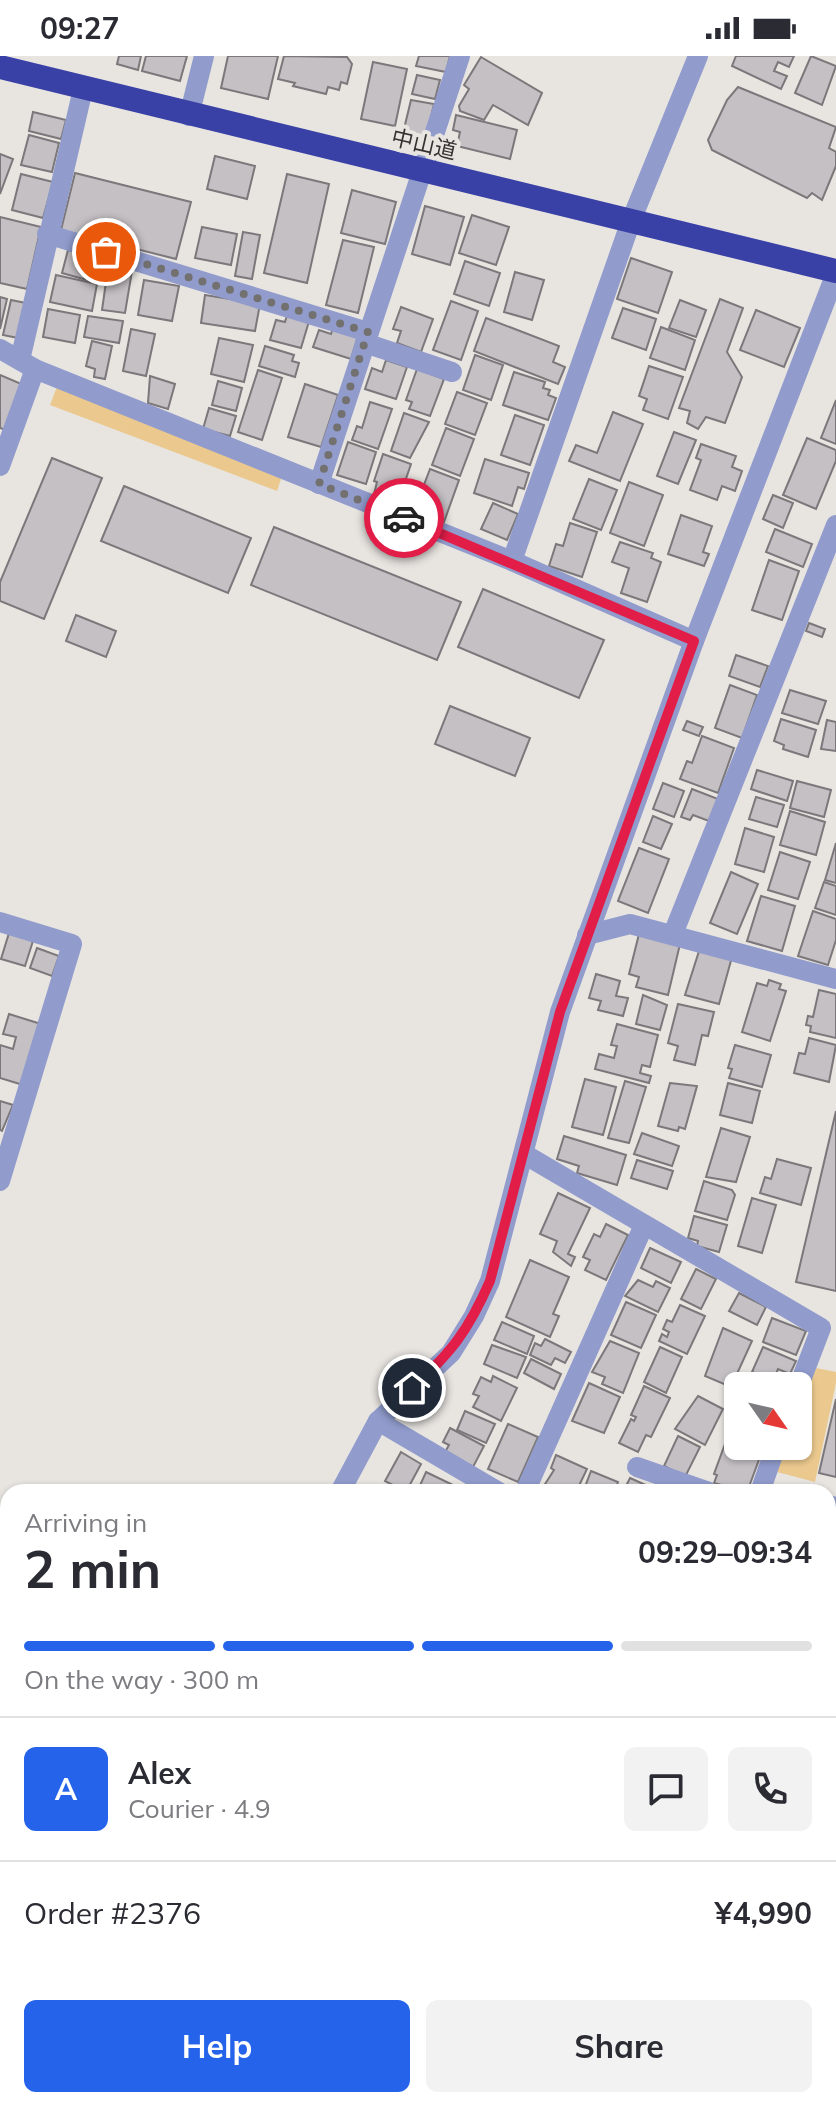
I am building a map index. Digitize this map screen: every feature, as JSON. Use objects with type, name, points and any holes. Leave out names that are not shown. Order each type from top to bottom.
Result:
[{"type":"highway","name":"中山道","points":[[14,65],[83,89],[189,116],[836,272]]},
{"type":"street","points":[[189,116],[204,56]]},
{"type":"street","points":[[319,484],[460,56]]},
{"type":"street","points":[[512,561],[631,221],[698,56]]},
{"type":"street","points":[[0,466],[28,364],[47,234],[83,89]]},
{"type":"street","points":[[47,234],[366,338],[452,372]]},
{"type":"street","points":[[344,1484],[378,1421],[451,1353],[474,1316],[490,1281],[560,1012],[694,641],[836,272]]},
{"type":"street","points":[[0,349],[28,364],[512,561],[694,641]]},
{"type":"street","points":[[673,934],[836,525]]},
{"type":"street","points":[[0,922],[72,944],[0,1181]]},
{"type":"street","points":[[587,935],[630,924],[836,979]]},
{"type":"street","points":[[524,1154],[821,1328],[804,1372]]},
{"type":"street","points":[[529,1484],[644,1225]]},
{"type":"street","points":[[378,1421],[485,1484]]},
{"type":"street","points":[[766,1484],[772,1460]]},
{"type":"street","points":[[637,1467],[686,1484]]},
{"type":"shaded area","points":[[58,384],[283,473],[277,491],[50,405]]},
{"type":"shaded area","points":[[816,1368],[836,1372],[815,1482],[777,1472],[781,1460],[812,1460],[812,1378]]},
{"type":"building","points":[[119,56],[141,56],[138,70],[117,64]]},
{"type":"building","points":[[146,56],[187,56],[180,81],[142,71]]},
{"type":"building","points":[[228,56],[278,56],[268,99],[221,88]]},
{"type":"building","points":[[284,56],[347,57],[352,64],[347,84],[341,82],[339,90],[328,87],[326,94],[293,86],[295,83],[278,79]]},
{"type":"building","points":[[419,56],[450,56],[446,72],[416,66]]},
{"type":"building","points":[[736,56],[794,56],[789,67],[778,62],[774,71],[787,76],[781,89],[732,66]]},
{"type":"building","points":[[811,56],[836,66],[822,105],[795,93]]},
{"type":"building","points":[[481,57],[542,93],[528,125],[493,105],[484,120],[460,111],[459,106],[469,89],[464,85]]},
{"type":"building","points":[[373,62],[407,69],[395,126],[361,119]]},
{"type":"building","points":[[417,75],[440,80],[435,99],[412,94]]},
{"type":"building","points":[[738,87],[836,127],[829,148],[836,152],[836,166],[822,200],[812,193],[807,198],[712,150],[708,140],[727,100]]},
{"type":"building","points":[[411,100],[434,104],[426,138],[403,133]]},
{"type":"building","points":[[33,112],[66,120],[61,139],[29,131]]},
{"type":"building","points":[[456,115],[517,130],[510,159],[457,146],[460,132],[453,130]]},
{"type":"building","points":[[29,135],[59,143],[52,172],[21,165]]},
{"type":"building","points":[[0,154],[13,159],[0,194]]},
{"type":"building","points":[[215,156],[255,166],[247,199],[207,189]]},
{"type":"building","points":[[75,173],[191,202],[176,259],[61,230]]},
{"type":"building","points":[[21,174],[53,182],[43,218],[12,210]]},
{"type":"building","points":[[287,174],[329,184],[307,283],[264,273]]},
{"type":"building","points":[[352,190],[396,202],[385,244],[341,233]]},
{"type":"building","points":[[425,206],[464,217],[450,265],[412,254]]},
{"type":"building","points":[[472,215],[509,227],[496,265],[459,253]]},
{"type":"building","points":[[0,217],[41,227],[27,289],[0,283]]},
{"type":"building","points":[[202,227],[237,234],[231,265],[195,258]]},
{"type":"building","points":[[243,232],[260,235],[252,279],[235,276]]},
{"type":"building","points":[[343,240],[374,247],[358,313],[326,305]]},
{"type":"building","points":[[68,250],[100,258],[94,282],[62,273]]},
{"type":"building","points":[[631,258],[672,272],[658,313],[617,299]]},
{"type":"building","points":[[465,261],[500,273],[489,306],[454,294]]},
{"type":"building","points":[[108,268],[132,271],[125,313],[102,310]]},
{"type":"building","points":[[515,272],[544,280],[532,320],[504,312]]},
{"type":"building","points":[[56,275],[97,284],[92,311],[50,302]]},
{"type":"building","points":[[144,280],[179,286],[172,321],[138,315]]},
{"type":"building","points":[[205,295],[260,304],[255,331],[201,323]]},
{"type":"building","points":[[0,297],[7,299],[0,329]]},
{"type":"building","points":[[720,299],[743,308],[727,352],[742,377],[725,423],[706,417],[698,429],[687,423],[690,411],[679,408]]},
{"type":"building","points":[[11,300],[26,303],[18,338],[3,335]]},
{"type":"building","points":[[680,300],[706,310],[696,337],[669,328]]},
{"type":"building","points":[[451,301],[478,311],[461,360],[433,350]]},
{"type":"building","points":[[401,307],[433,319],[421,352],[397,343],[401,331],[393,329]]},
{"type":"building","points":[[623,308],[656,319],[646,350],[612,338]]},
{"type":"building","points":[[48,309],[80,315],[75,343],[43,337]]},
{"type":"building","points":[[756,310],[800,328],[784,367],[740,350]]},
{"type":"building","points":[[288,312],[310,318],[301,348],[270,340],[276,320],[285,322]]},
{"type":"building","points":[[88,316],[123,321],[119,343],[84,337]]},
{"type":"building","points":[[486,318],[559,346],[553,362],[565,367],[558,384],[474,351]]},
{"type":"building","points":[[334,325],[359,333],[351,359],[313,347],[319,330],[331,334]]},
{"type":"building","points":[[661,327],[695,340],[685,370],[650,358]]},
{"type":"building","points":[[131,329],[155,334],[146,376],[123,371]]},
{"type":"building","points":[[219,338],[253,345],[244,382],[211,374]]},
{"type":"building","points":[[92,341],[112,346],[105,379],[94,377],[95,369],[86,366]]},
{"type":"building","points":[[265,346],[294,355],[292,361],[299,363],[295,377],[259,366]]},
{"type":"building","points":[[475,355],[503,365],[491,400],[463,390]]},
{"type":"building","points":[[386,360],[407,367],[396,399],[365,389],[372,368],[382,372]]},
{"type":"building","points":[[649,366],[683,377],[668,419],[643,410],[647,399],[639,396]]},
{"type":"building","points":[[417,369],[444,379],[430,416],[409,409],[412,402],[406,400]]},
{"type":"building","points":[[258,370],[282,378],[262,440],[238,432]]},
{"type":"building","points":[[514,372],[545,382],[543,388],[550,390],[548,395],[556,398],[548,420],[503,405]]},
{"type":"building","points":[[0,375],[26,386],[6,430],[0,428]]},
{"type":"building","points":[[150,376],[175,384],[168,409],[148,403]]},
{"type":"building","points":[[218,381],[242,388],[236,411],[212,405]]},
{"type":"building","points":[[305,384],[338,395],[321,447],[288,437]]},
{"type":"building","points":[[457,392],[487,403],[475,435],[445,424]]},
{"type":"building","points":[[836,400],[836,444],[821,438]]},
{"type":"building","points":[[370,402],[392,409],[378,449],[352,440],[357,426],[362,428]]},
{"type":"building","points":[[209,408],[236,416],[230,436],[203,429]]},
{"type":"building","points":[[613,412],[643,424],[620,481],[569,461],[576,445],[597,453]]},
{"type":"building","points":[[404,413],[429,422],[410,458],[391,451]]},
{"type":"building","points":[[515,415],[544,425],[530,465],[501,455]]},
{"type":"building","points":[[446,428],[474,439],[460,476],[432,465]]},
{"type":"building","points":[[674,432],[696,440],[678,484],[657,476]]},
{"type":"building","points":[[807,438],[836,450],[836,461],[816,509],[783,495]]},
{"type":"building","points":[[348,442],[376,452],[366,484],[337,475]]},
{"type":"building","points":[[701,444],[736,456],[732,467],[742,471],[735,491],[722,486],[717,500],[690,490],[701,460],[696,458]]},
{"type":"building","points":[[383,454],[411,464],[398,502],[374,494],[377,482],[374,481]]},
{"type":"building","points":[[52,458],[102,478],[44,619],[0,601],[0,582]]},
{"type":"building","points":[[485,459],[529,473],[524,489],[518,487],[512,506],[474,493]]},
{"type":"building","points":[[430,469],[459,480],[444,522],[414,511]]},
{"type":"building","points":[[589,479],[617,490],[601,530],[573,519]]},
{"type":"building","points":[[629,482],[663,495],[644,546],[610,533]]},
{"type":"building","points":[[124,486],[251,538],[228,593],[101,541]]},
{"type":"building","points":[[773,495],[793,503],[783,528],[763,519]]},
{"type":"building","points":[[493,503],[518,514],[507,540],[481,529]]},
{"type":"building","points":[[681,515],[712,526],[703,552],[709,554],[704,566],[668,554]]},
{"type":"building","points":[[570,523],[597,532],[582,577],[549,566],[556,544],[563,546]]},
{"type":"building","points":[[274,527],[461,602],[437,660],[251,585]]},
{"type":"building","points":[[775,529],[812,544],[803,567],[766,552]]},
{"type":"building","points":[[620,542],[653,553],[651,558],[661,562],[647,602],[621,593],[629,568],[612,562]]},
{"type":"building","points":[[769,560],[799,571],[782,620],[752,610]]},
{"type":"building","points":[[483,589],[604,640],[579,698],[458,647]]},
{"type":"building","points":[[76,615],[116,631],[106,657],[66,641]]},
{"type":"building","points":[[809,623],[825,629],[822,637],[806,631]]},
{"type":"building","points":[[736,655],[768,666],[760,687],[729,676]]},
{"type":"building","points":[[730,685],[757,695],[742,738],[715,728]]},
{"type":"building","points":[[790,690],[826,701],[818,724],[782,713]]},
{"type":"building","points":[[450,706],[530,738],[515,776],[435,744]]},
{"type":"building","points":[[781,719],[816,730],[808,757],[783,749],[784,745],[774,741]]},
{"type":"building","points":[[827,720],[836,722],[836,751],[821,749]]},
{"type":"building","points":[[687,721],[703,727],[699,736],[683,730]]},
{"type":"building","points":[[702,736],[734,748],[718,793],[680,779],[687,761],[692,763]]},
{"type":"building","points":[[757,770],[793,781],[787,801],[751,789]]},
{"type":"building","points":[[797,781],[831,790],[824,817],[790,808]]},
{"type":"building","points":[[663,783],[684,791],[674,817],[653,809]]},
{"type":"building","points":[[692,789],[718,799],[709,821],[693,815],[690,820],[681,817]]},
{"type":"building","points":[[756,797],[784,805],[777,827],[749,819]]},
{"type":"building","points":[[790,811],[825,822],[816,855],[780,845]]},
{"type":"building","points":[[653,816],[672,824],[661,849],[643,842]]},
{"type":"building","points":[[745,828],[774,837],[764,872],[735,864]]},
{"type":"building","points":[[836,843],[836,883],[825,880]]},
{"type":"building","points":[[639,848],[669,859],[648,913],[618,901]]},
{"type":"building","points":[[780,852],[810,862],[798,899],[768,890]]},
{"type":"building","points":[[731,872],[758,884],[737,934],[710,923]]},
{"type":"building","points":[[824,882],[836,886],[836,915],[815,908]]},
{"type":"building","points":[[761,896],[795,906],[782,951],[747,941]]},
{"type":"building","points":[[813,911],[836,919],[836,940],[828,965],[798,956]]},
{"type":"building","points":[[9,933],[33,941],[25,966],[1,959]]},
{"type":"building","points":[[639,934],[680,944],[668,995],[636,987],[639,977],[629,974]]},
{"type":"building","points":[[37,948],[59,956],[52,976],[30,968]]},
{"type":"building","points":[[700,948],[732,957],[719,1004],[685,995]]},
{"type":"building","points":[[596,974],[620,981],[616,996],[628,998],[623,1016],[598,1010],[601,1001],[589,998]]},
{"type":"building","points":[[769,980],[781,984],[779,989],[786,991],[770,1041],[742,1032],[757,983],[767,986]]},
{"type":"building","points":[[819,990],[836,994],[836,1038],[810,1032],[811,1026],[806,1025],[808,1016],[813,1017]]},
{"type":"building","points":[[643,995],[667,1005],[660,1030],[636,1024]]},
{"type":"building","points":[[678,1004],[714,1012],[708,1036],[702,1035],[695,1065],[674,1060],[678,1046],[668,1043]]},
{"type":"building","points":[[9,1014],[41,1024],[23,1085],[0,1078],[0,1045],[13,1049],[16,1037],[3,1034]]},
{"type":"building","points":[[617,1024],[658,1035],[650,1067],[642,1065],[640,1073],[651,1076],[649,1083],[595,1069],[599,1054],[614,1058],[617,1046],[611,1045]]},
{"type":"building","points":[[809,1038],[836,1045],[829,1082],[794,1073],[799,1053],[805,1054]]},
{"type":"building","points":[[735,1045],[771,1055],[762,1087],[729,1078],[732,1069],[728,1068]]},
{"type":"building","points":[[585,1079],[616,1087],[603,1135],[572,1127]]},
{"type":"building","points":[[625,1081],[646,1087],[629,1143],[608,1138]]},
{"type":"building","points":[[670,1083],[697,1086],[685,1129],[679,1127],[678,1131],[658,1126]]},
{"type":"building","points":[[728,1083],[760,1091],[752,1123],[720,1115]]},
{"type":"building","points":[[0,1101],[13,1105],[2,1131],[0,1130]]},
{"type":"building","points":[[836,1111],[836,1291],[796,1282]]},
{"type":"building","points":[[721,1128],[750,1137],[736,1182],[706,1177]]},
{"type":"building","points":[[642,1133],[679,1146],[672,1166],[634,1154]]},
{"type":"building","points":[[564,1136],[626,1155],[617,1185],[577,1173],[579,1166],[557,1159]]},
{"type":"building","points":[[777,1159],[811,1168],[801,1205],[760,1193],[765,1177],[771,1179]]},
{"type":"building","points":[[637,1160],[673,1171],[667,1189],[631,1178]]},
{"type":"building","points":[[704,1181],[732,1190],[735,1195],[727,1220],[695,1211]]},
{"type":"building","points":[[558,1193],[590,1208],[568,1254],[575,1257],[571,1266],[553,1252],[557,1241],[540,1234]]},
{"type":"building","points":[[752,1198],[776,1205],[762,1253],[738,1246]]},
{"type":"building","points":[[694,1216],[727,1225],[719,1252],[697,1246],[698,1241],[688,1238]]},
{"type":"building","points":[[606,1224],[628,1235],[606,1280],[585,1270],[590,1260],[583,1257],[594,1234],[600,1237]]},
{"type":"building","points":[[650,1248],[681,1262],[671,1283],[641,1268]]},
{"type":"building","points":[[530,1260],[569,1277],[553,1314],[559,1316],[550,1337],[506,1317]]},
{"type":"building","points":[[696,1269],[716,1279],[701,1309],[681,1299]]},
{"type":"building","points":[[638,1280],[653,1287],[656,1281],[670,1288],[658,1312],[625,1296]]},
{"type":"building","points":[[739,1293],[766,1307],[757,1325],[729,1311]]},
{"type":"building","points":[[626,1302],[656,1315],[641,1348],[611,1335]]},
{"type":"building","points":[[680,1305],[705,1316],[687,1354],[659,1341],[662,1334],[667,1337],[669,1332],[663,1329],[667,1320],[672,1322]]},
{"type":"building","points":[[772,1318],[806,1331],[796,1355],[763,1342]]},
{"type":"building","points":[[502,1322],[534,1336],[527,1354],[494,1340]]},
{"type":"building","points":[[723,1328],[752,1341],[738,1372],[724,1372],[724,1384],[705,1376]]},
{"type":"building","points":[[545,1339],[571,1352],[565,1363],[555,1358],[551,1365],[530,1355],[535,1343],[541,1346]]},
{"type":"building","points":[[610,1341],[639,1353],[623,1393],[602,1384],[605,1377],[592,1372]]},
{"type":"building","points":[[492,1345],[526,1357],[517,1378],[484,1364]]},
{"type":"building","points":[[660,1347],[682,1357],[666,1393],[644,1382]]},
{"type":"building","points":[[763,1347],[796,1361],[791,1372],[778,1369],[777,1372],[752,1372]]},
{"type":"building","points":[[531,1359],[561,1374],[554,1389],[524,1373]]},
{"type":"building","points":[[493,1376],[517,1388],[501,1421],[473,1407],[479,1396],[473,1394],[481,1377],[491,1382]]},
{"type":"building","points":[[589,1383],[620,1397],[604,1433],[572,1421]]},
{"type":"building","points":[[644,1386],[670,1398],[651,1437],[646,1435],[638,1452],[619,1443],[631,1419],[634,1421],[636,1417],[631,1415]]},
{"type":"building","points":[[698,1396],[723,1409],[705,1445],[675,1429]]},
{"type":"building","points":[[836,1399],[836,1477],[819,1473]]},
{"type":"building","points":[[465,1411],[495,1424],[486,1443],[457,1430]]},
{"type":"building","points":[[508,1424],[538,1437],[518,1482],[488,1469]]},
{"type":"building","points":[[450,1428],[484,1446],[473,1467],[445,1452],[449,1445],[443,1442]]},
{"type":"building","points":[[678,1436],[700,1447],[685,1477],[664,1466]]},
{"type":"building","points":[[724,1447],[724,1460],[759,1460],[750,1484],[714,1483],[717,1475],[714,1474]]},
{"type":"building","points":[[401,1452],[421,1464],[410,1484],[385,1481]]},
{"type":"building","points":[[556,1455],[587,1469],[580,1484],[545,1484],[554,1470],[551,1468]]},
{"type":"building","points":[[591,1471],[618,1482],[617,1484],[586,1484]]},
{"type":"building","points":[[426,1472],[451,1484],[421,1484]]},
{"type":"building","points":[[630,1478],[643,1484],[627,1484]]},
{"type":"way so far","points":[[106,252],[368,332],[319,484],[404,518]]},
{"type":"route","points":[[404,518],[512,561],[694,641],[560,1012],[535,1100],[516,1191],[490,1281],[474,1316],[451,1353],[412,1388]]}]
